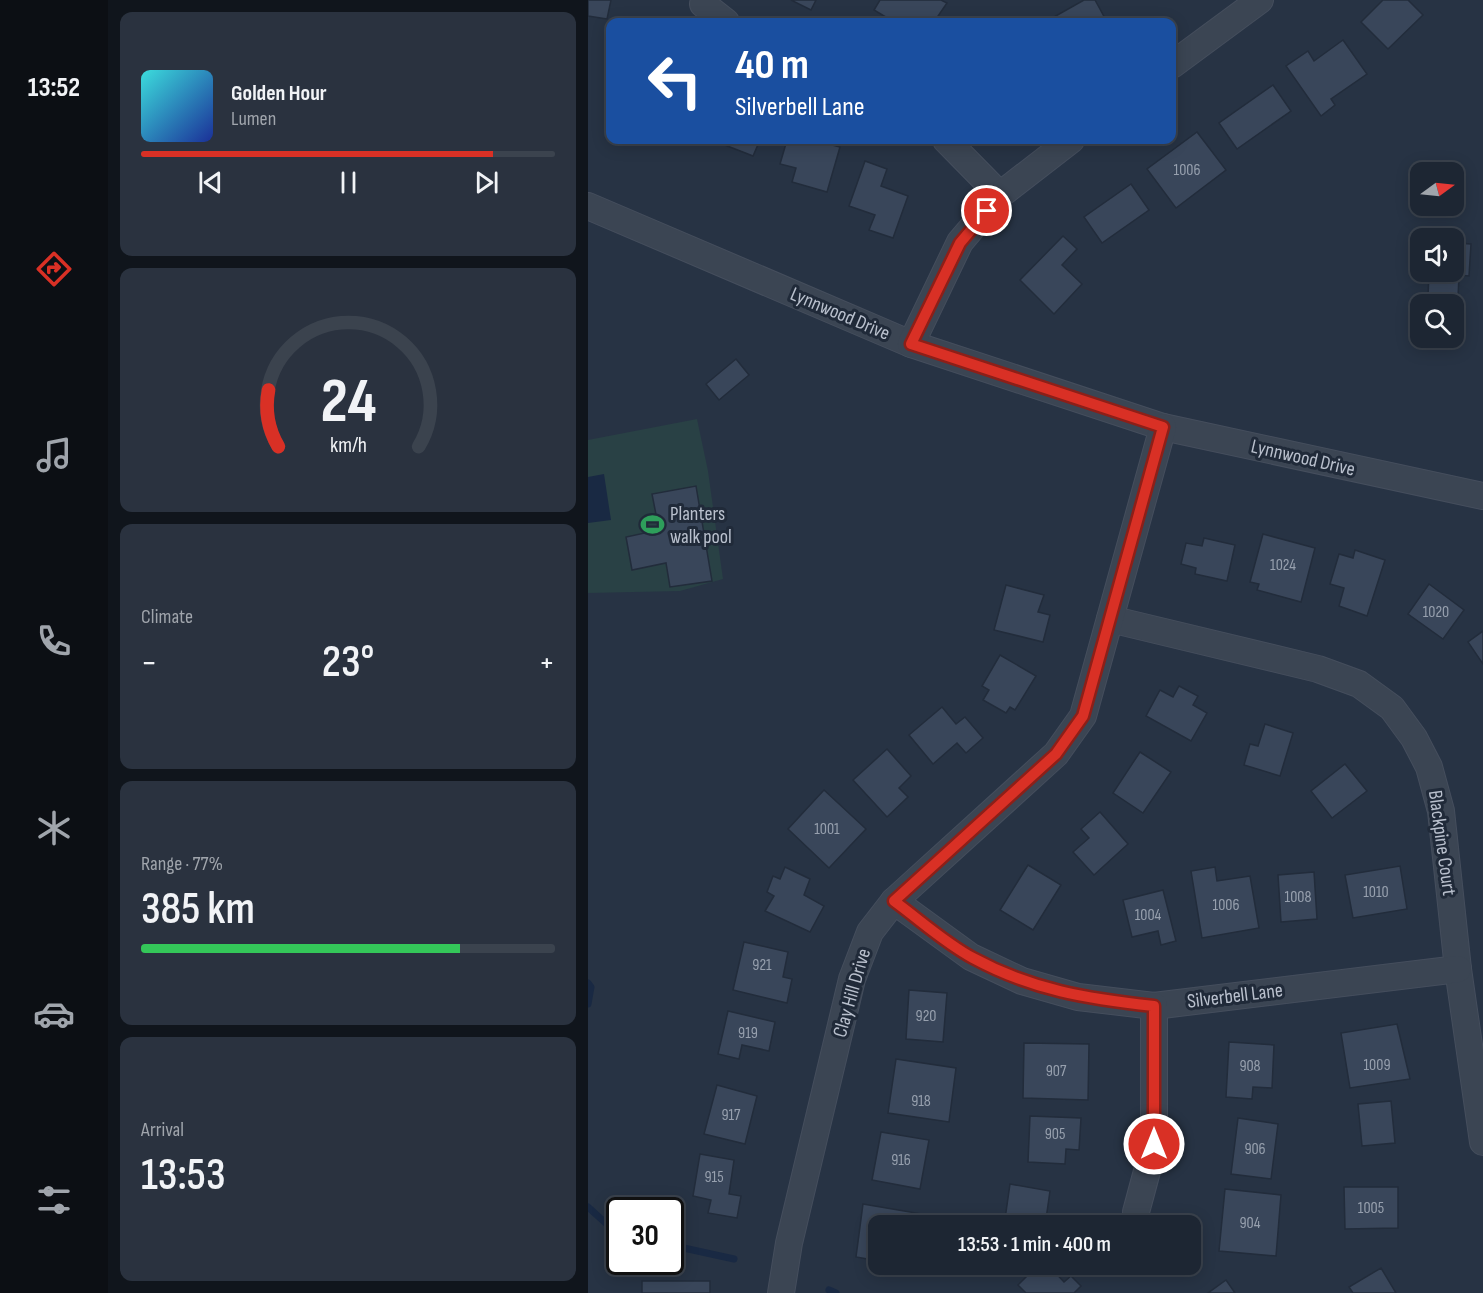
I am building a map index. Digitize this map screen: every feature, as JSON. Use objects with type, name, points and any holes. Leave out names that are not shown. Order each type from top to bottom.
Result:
[{"type":"street","points":[[1176,62],[1260,0]]},
{"type":"street","points":[[703,4],[721,18]]},
{"type":"street","points":[[950,144],[1000,195]]},
{"type":"street","points":[[911,344],[960,243],[1000,195],[1066,144]]},
{"type":"street","name":"Lynnwood Drive","points":[[588,206],[911,344],[1163,427],[1483,496]]},
{"type":"street","name":"Clay Hill Drive","points":[[782,1293],[789,1244],[852,979],[870,932],[894,901],[1056,754],[1083,716],[1163,427]]},
{"type":"street","name":"Blackpine Court","points":[[1110,619],[1318,669],[1359,684],[1392,708],[1414,738],[1429,767],[1441,811],[1458,969],[1483,1142]]},
{"type":"street","name":"Silverbell Lane","points":[[894,901],[971,957],[1022,981],[1078,997],[1154,1006],[1458,969]]},
{"type":"street","points":[[1136,1212],[1154,1144],[1154,1006]]},
{"type":"green space","name":"Planters walk pool","points":[[697,419],[708,471],[723,579],[680,591],[588,593],[588,440]]},
{"type":"water","points":[[604,474],[611,520],[588,523],[588,477]]},
{"type":"building","points":[[588,0],[611,0],[607,18],[588,16]]},
{"type":"building","points":[[791,0],[816,0],[811,10]]},
{"type":"building","points":[[880,0],[941,0],[947,3],[937,18],[887,18],[874,10]]},
{"type":"building","points":[[1084,0],[1095,0],[1105,18],[1052,18]]},
{"type":"building","points":[[1383,0],[1408,0],[1423,15],[1388,49],[1361,22]]},
{"type":"building","points":[[1343,40],[1367,74],[1331,99],[1335,105],[1321,116],[1286,66],[1308,51],[1314,61]]},
{"type":"building","points":[[1273,85],[1291,111],[1237,149],[1219,123]]},
{"type":"building","points":[[1197,132],[1226,170],[1176,208],[1147,169]]},
{"type":"building","points":[[722,144],[758,144],[753,156]]},
{"type":"building","points":[[786,144],[828,144],[840,147],[827,192],[792,182],[796,168],[780,164]]},
{"type":"building","points":[[865,161],[887,169],[881,186],[908,196],[893,238],[869,230],[875,215],[849,206]]},
{"type":"building","points":[[1131,184],[1149,210],[1102,243],[1084,217]]},
{"type":"building","points":[[1063,236],[1077,249],[1062,265],[1082,284],[1054,314],[1020,280]]},
{"type":"building","points":[[1464,244],[1471,244],[1469,276],[1464,276]]},
{"type":"building","points":[[1429,282],[1459,282],[1458,294],[1428,294]]},
{"type":"building","points":[[736,359],[749,375],[719,400],[706,384]]},
{"type":"building","points":[[696,486],[712,581],[670,587],[666,563],[632,570],[626,537],[659,530],[652,494]]},
{"type":"building","points":[[1263,534],[1315,548],[1301,602],[1257,590],[1259,584],[1250,582]]},
{"type":"building","points":[[1204,538],[1235,545],[1227,581],[1195,574],[1196,568],[1181,564],[1186,543],[1202,546]]},
{"type":"building","points":[[1355,550],[1385,560],[1367,616],[1339,606],[1344,588],[1330,584],[1339,554],[1353,558]]},
{"type":"building","points":[[1429,584],[1464,610],[1443,639],[1408,614]]},
{"type":"building","points":[[1006,585],[1044,595],[1038,612],[1050,615],[1043,642],[994,630]]},
{"type":"building","points":[[1483,631],[1483,664],[1468,642]]},
{"type":"building","points":[[1000,655],[1036,676],[1015,710],[1010,707],[1006,713],[983,700],[989,690],[982,686]]},
{"type":"building","points":[[1179,686],[1198,696],[1193,705],[1207,713],[1191,741],[1146,716],[1160,690],[1173,697]]},
{"type":"building","points":[[942,707],[956,724],[965,717],[983,738],[966,753],[957,743],[933,764],[909,735]]},
{"type":"building","points":[[1265,724],[1293,733],[1280,776],[1244,765],[1250,744],[1258,746]]},
{"type":"building","points":[[887,749],[911,776],[899,788],[908,797],[887,817],[853,780]]},
{"type":"building","points":[[1140,752],[1171,772],[1143,813],[1113,793]]},
{"type":"building","points":[[1345,764],[1367,791],[1332,818],[1311,791]]},
{"type":"building","points":[[824,790],[866,829],[829,868],[788,829]]},
{"type":"building","points":[[1100,812],[1128,844],[1094,875],[1073,852],[1089,838],[1081,829]]},
{"type":"building","points":[[1028,865],[1061,885],[1033,930],[1000,910]]},
{"type":"building","points":[[1400,866],[1407,909],[1353,918],[1345,875]]},
{"type":"building","points":[[785,867],[810,879],[804,895],[824,906],[810,932],[765,911],[774,896],[767,892],[773,876],[780,879]]},
{"type":"building","points":[[1215,867],[1217,881],[1250,876],[1259,928],[1202,938],[1191,871]]},
{"type":"building","points":[[1314,872],[1317,919],[1281,922],[1278,875]]},
{"type":"building","points":[[1163,890],[1176,941],[1161,945],[1158,931],[1132,937],[1123,900]]},
{"type":"building","points":[[744,942],[788,952],[783,977],[792,979],[787,1003],[733,990]]},
{"type":"building","points":[[909,990],[947,993],[943,1042],[906,1039]]},
{"type":"building","points":[[728,1011],[775,1022],[769,1051],[742,1045],[739,1059],[718,1054]]},
{"type":"building","points":[[1397,1024],[1410,1079],[1350,1088],[1341,1033]]},
{"type":"building","points":[[1229,1042],[1274,1045],[1272,1088],[1253,1087],[1252,1099],[1226,1097]]},
{"type":"building","points":[[1024,1043],[1089,1044],[1088,1100],[1023,1098]]},
{"type":"building","points":[[896,1059],[956,1068],[949,1122],[888,1113]]},
{"type":"building","points":[[717,1085],[757,1096],[745,1144],[704,1134]]},
{"type":"building","points":[[1391,1101],[1395,1143],[1362,1146],[1358,1104]]},
{"type":"building","points":[[1030,1116],[1081,1118],[1079,1150],[1066,1149],[1065,1164],[1028,1162]]},
{"type":"building","points":[[1238,1118],[1278,1124],[1271,1179],[1231,1174]]},
{"type":"building","points":[[881,1132],[929,1140],[920,1189],[872,1180]]},
{"type":"building","points":[[700,1154],[734,1160],[729,1194],[741,1196],[737,1218],[708,1213],[711,1200],[693,1196]]},
{"type":"building","points":[[1010,1184],[1050,1191],[1047,1215],[1006,1215]]},
{"type":"building","points":[[1344,1187],[1398,1187],[1398,1228],[1345,1229]]},
{"type":"building","points":[[1225,1189],[1281,1195],[1276,1256],[1219,1251]]},
{"type":"building","points":[[863,1204],[922,1214],[868,1215],[868,1259],[856,1257]]},
{"type":"building","points":[[1381,1268],[1396,1293],[1353,1293],[1349,1287]]},
{"type":"building","points":[[1028,1275],[1057,1275],[1064,1282],[1071,1276],[1081,1286],[1074,1293],[1026,1293],[1018,1285]]},
{"type":"building","points":[[1226,1280],[1235,1293],[1208,1293]]},
{"type":"building","points":[[642,1281],[710,1281],[710,1293],[642,1293]]},
{"type":"waterway","points":[[588,983],[591,987],[588,1004]]},
{"type":"waterway","points":[[588,1207],[606,1223]]},
{"type":"waterway","points":[[684,1248],[734,1259]]},
{"type":"waterway","points":[[829,1290],[836,1293]]},
{"type":"place","name":"Planters walk pool","points":[[652,525]]},
{"type":"route","points":[[987,211],[960,243],[911,344],[1163,427],[1083,716],[1056,754],[894,901],[971,957],[1022,981],[1078,997],[1154,1006],[1154,1144]]}]
